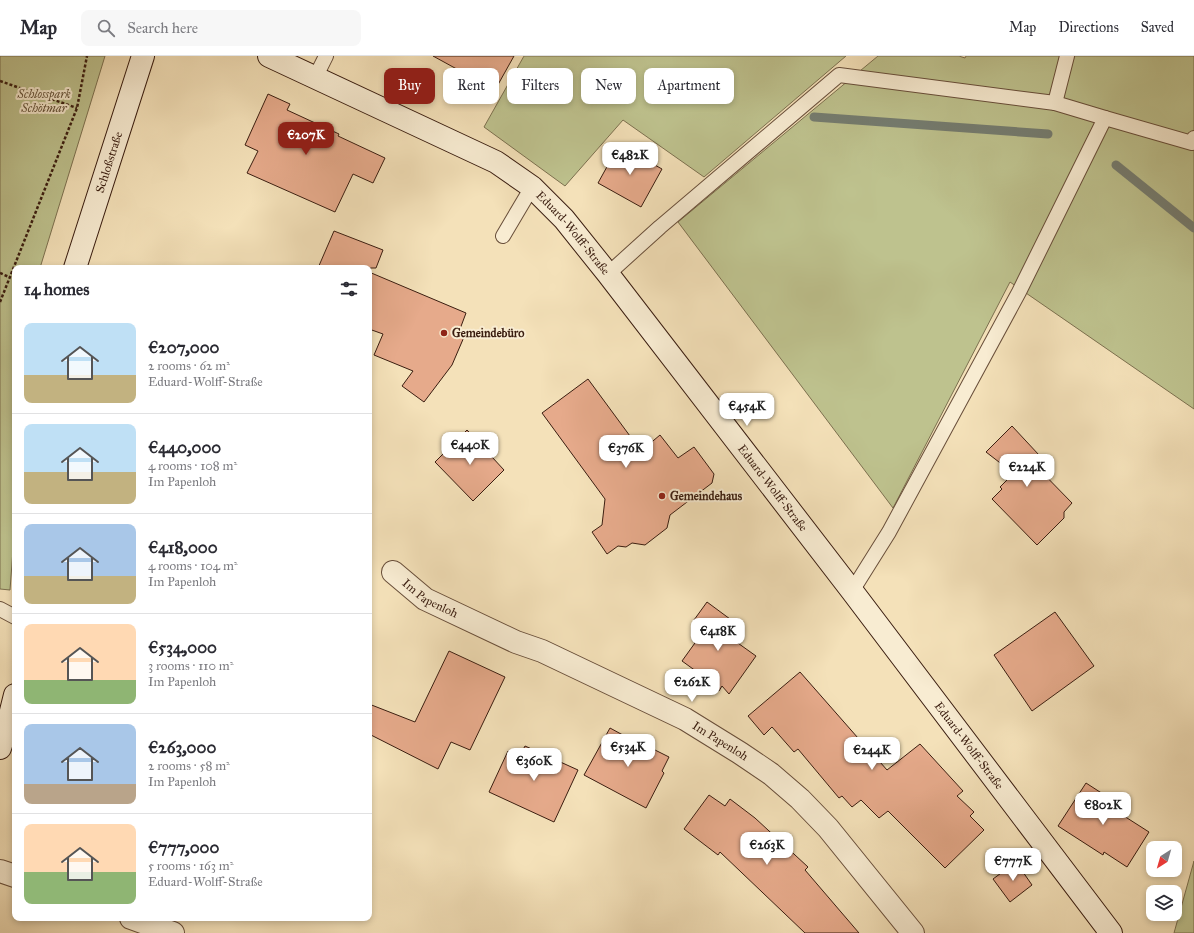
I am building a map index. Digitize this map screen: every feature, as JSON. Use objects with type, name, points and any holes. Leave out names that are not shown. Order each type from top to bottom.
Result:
[{"type":"street","name":"Schloßstraße","points":[[76,265],[143,56]]},
{"type":"street","name":"Eduard-Wolff-Straße","points":[[269,56],[496,162],[532,187],[564,219],[608,274],[852,592],[1111,933]]},
{"type":"street","name":"Im Papenloh","points":[[392,572],[426,599],[516,642],[542,651],[685,719],[772,774],[800,799],[828,828],[913,933]]},
{"type":"street","points":[[0,748],[12,707]]},
{"type":"street","points":[[0,871],[12,875]]},
{"type":"street","points":[[139,921],[173,933]]},
{"type":"lane","points":[[315,78],[326,56]]},
{"type":"lane","points":[[1055,103],[1067,56]]},
{"type":"lane","points":[[608,274],[666,222],[839,76],[1055,103],[1192,143],[1194,138]]},
{"type":"lane","points":[[852,592],[889,532],[1019,292],[1105,118]]},
{"type":"lane","points":[[503,236],[532,187]]},
{"type":"lane","points":[[0,609],[12,615]]},
{"type":"path","points":[[14,265],[76,108],[87,56]]},
{"type":"path","points":[[0,81],[76,108]]},
{"type":"path","points":[[0,302],[12,269]]},
{"type":"path","points":[[0,273],[9,277]]},
{"type":"green space","name":"Schlosspark Schötmar","points":[[0,56],[105,56],[41,265],[12,265],[12,563],[10,590],[0,589]]},
{"type":"green space","points":[[524,56],[846,56],[704,177],[623,120],[565,186],[484,127],[497,104],[499,104],[499,100],[507,86],[507,104],[573,104],[573,68],[517,68]]},
{"type":"green space","points":[[878,56],[959,56],[965,58],[966,56],[1194,56],[1194,409],[1010,282],[893,508],[678,222]]},
{"type":"green space","points":[[1194,861],[1194,933],[1174,933],[1177,921],[1182,921],[1182,904]]},
{"type":"building","points":[[433,56],[514,56],[499,83],[499,68],[455,68]]},
{"type":"building","points":[[268,94],[290,104],[287,110],[339,134],[338,136],[385,158],[373,183],[353,174],[335,212],[247,173],[258,151],[245,145]]},
{"type":"building","points":[[619,145],[662,169],[641,207],[598,183]]},
{"type":"building","points":[[334,231],[383,250],[376,268],[372,268],[372,265],[319,265]]},
{"type":"building","points":[[372,273],[466,313],[460,329],[464,337],[452,365],[424,402],[402,386],[413,371],[374,355],[383,334],[372,330]]},
{"type":"building","points":[[588,379],[641,451],[660,435],[678,458],[694,447],[714,474],[712,483],[670,515],[667,528],[645,545],[632,543],[626,547],[618,546],[607,554],[592,532],[602,525],[605,499],[542,413]]},
{"type":"building","points":[[1012,426],[1039,455],[1032,462],[1072,503],[1064,512],[1064,518],[1037,545],[992,499],[1002,489],[1000,487],[1010,477],[1005,472],[1008,469],[986,452]]},
{"type":"building","points":[[467,430],[504,470],[473,501],[435,462]]},
{"type":"building","points":[[707,602],[730,619],[721,631],[756,656],[729,694],[722,686],[719,691],[700,674],[682,661],[705,629],[694,620]]},
{"type":"building","points":[[1055,612],[1094,666],[1032,711],[994,655]]},
{"type":"building","points":[[449,651],[505,677],[470,750],[451,742],[438,769],[372,736],[372,705],[415,722]]},
{"type":"building","points":[[800,672],[887,770],[920,744],[963,791],[957,796],[974,812],[970,816],[984,830],[945,868],[888,811],[879,818],[861,800],[852,807],[842,796],[839,798],[798,749],[794,752],[772,727],[764,735],[748,716]]},
{"type":"building","points":[[610,728],[669,757],[662,771],[664,773],[646,808],[584,775]]},
{"type":"building","points":[[525,746],[578,770],[554,822],[489,792],[508,751],[519,757]]},
{"type":"building","points":[[1086,783],[1117,803],[1113,809],[1149,832],[1127,867],[1104,852],[1103,855],[1058,826]]},
{"type":"building","points":[[709,795],[725,806],[730,799],[755,818],[808,867],[805,870],[859,933],[805,933],[720,852],[718,855],[684,829]]},
{"type":"building","points":[[1016,862],[1032,885],[1010,902],[993,879]]},
{"type":"waterway","points":[[814,117],[1048,134]]},
{"type":"waterway","points":[[1116,165],[1194,228]]},
{"type":"place","name":"Gemeindebüro","points":[[444,333]]},
{"type":"place","name":"Gemeindehaus","points":[[662,496]]}]
